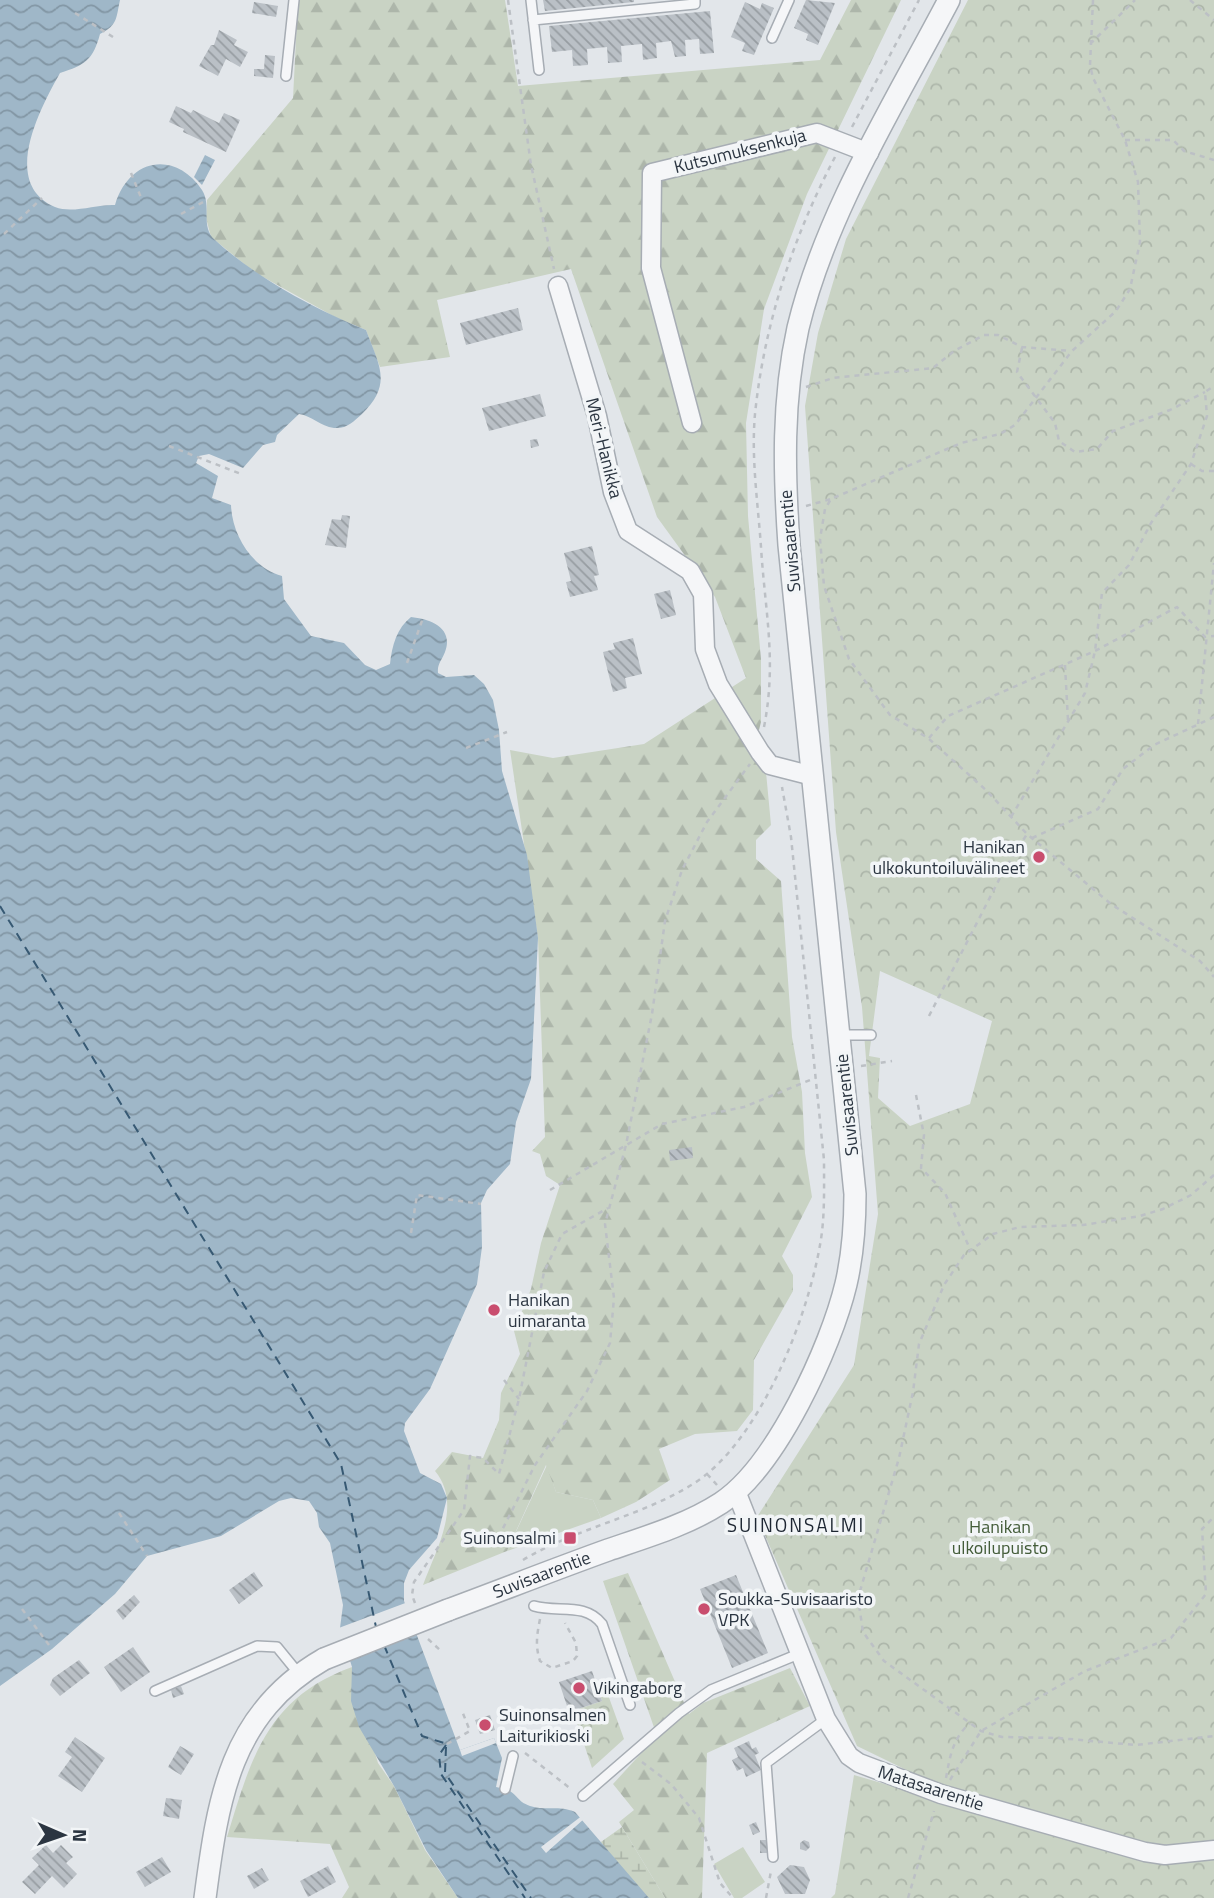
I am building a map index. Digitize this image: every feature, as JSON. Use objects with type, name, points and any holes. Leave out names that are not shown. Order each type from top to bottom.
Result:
[{"type":"street","name":"Suvisaarentie","points":[[205,1898],[220,1805],[236,1753],[259,1713],[299,1675],[324,1659],[639,1540],[701,1513],[736,1491],[783,1431],[821,1352],[845,1287],[853,1243],[855,1194],[786,511],[785,437],[788,388],[807,297],[830,234],[949,0]]},
{"type":"street","name":"Kutsumuksenkuja","points":[[692,423],[651,268],[652,173],[817,132],[869,153]]},
{"type":"street","name":"Meri-Hanikka","points":[[558,286],[597,416],[612,492],[628,531],[639,541],[671,557],[690,571],[704,594],[705,649],[718,684],[765,759]]},
{"type":"street","points":[[765,759],[813,776]]},
{"type":"street","name":"Matasaarentie","points":[[736,1491],[826,1719],[849,1756],[859,1763],[942,1794],[1145,1852],[1165,1855],[1214,1850]]},
{"type":"lane","points":[[286,76],[294,0]]},
{"type":"lane","points":[[531,0],[539,70]]},
{"type":"lane","points":[[534,20],[695,4],[695,0]]},
{"type":"lane","points":[[772,38],[789,0]]},
{"type":"lane","points":[[839,1035],[871,1035]]},
{"type":"lane","points":[[538,1607],[555,1610],[578,1609],[594,1614],[602,1624],[630,1705]]},
{"type":"lane","points":[[155,1691],[257,1646],[277,1647],[299,1675]]},
{"type":"lane","points":[[583,1796],[679,1713],[711,1690],[801,1653]]},
{"type":"lane","points":[[773,1857],[766,1763],[826,1719]]},
{"type":"lane","points":[[505,1789],[513,1756]]},
{"type":"path","points":[[508,0],[531,165],[558,286]]},
{"type":"path","points":[[518,1563],[550,1544],[603,1526],[691,1485],[742,1440],[758,1416],[788,1348],[821,1244],[824,1160],[791,837],[784,792],[765,759],[772,657],[763,592],[755,417],[767,330],[820,187],[919,0]]},
{"type":"path","points":[[786,511],[831,499],[961,443],[1000,434],[1015,425],[1073,351],[1116,312],[1130,289],[1138,262],[1141,222],[1139,182],[1125,140],[1093,78],[1090,44],[1093,0]]},
{"type":"path","points":[[1090,44],[1135,0]]},
{"type":"path","points":[[1190,0],[1214,20]]},
{"type":"path","points":[[75,13],[113,37]]},
{"type":"path","points":[[1125,140],[1173,140],[1184,151],[1214,160]]},
{"type":"path","points":[[131,173],[142,200]]},
{"type":"path","points":[[4,234],[42,198]]},
{"type":"path","points":[[181,214],[207,200]]},
{"type":"path","points":[[788,388],[815,386],[833,378],[933,368],[954,351],[984,335],[998,335],[1022,347],[1073,351]]},
{"type":"path","points":[[1022,347],[1017,372],[1055,423],[1059,441],[1075,452],[1097,449],[1113,431],[1170,410],[1214,386]]},
{"type":"path","points":[[1011,817],[1085,693],[1095,651],[1102,593],[1129,565],[1150,523],[1191,464],[1207,416],[1205,392]]},
{"type":"path","points":[[1207,416],[1214,413]]},
{"type":"path","points":[[169,446],[241,474]]},
{"type":"path","points":[[1191,464],[1202,471],[1214,471]]},
{"type":"path","points":[[831,499],[825,509],[820,539],[824,586],[849,659],[890,715],[928,738],[987,790],[1027,834],[1111,904],[1200,961],[1214,977]]},
{"type":"path","points":[[1198,725],[1214,564]]},
{"type":"path","points":[[928,738],[948,716],[1095,651],[1177,607],[1205,636],[1214,636]]},
{"type":"path","points":[[407,663],[423,618]]},
{"type":"path","points":[[1065,665],[1069,723]]},
{"type":"path","points":[[1032,838],[1098,809],[1124,769],[1154,745],[1214,717]]},
{"type":"path","points":[[466,748],[507,732]]},
{"type":"path","points":[[494,1546],[535,1465],[587,1391],[610,1343],[614,1298],[605,1224],[626,1146],[652,1014],[665,920],[677,882],[707,822],[765,759]]},
{"type":"path","points":[[929,1016],[998,881],[1027,834]]},
{"type":"path","points":[[852,1067],[892,1061]]},
{"type":"path","points":[[550,1190],[662,1124],[744,1107],[816,1077]]},
{"type":"path","points":[[916,1095],[924,1135],[920,1168],[945,1193],[970,1249]]},
{"type":"path","points":[[1214,1175],[1191,1195],[1140,1216],[1083,1225],[1020,1227],[993,1234],[970,1249],[944,1285],[924,1328],[899,1458],[859,1598],[863,1632],[884,1661],[981,1731],[1002,1737],[1058,1738],[1136,1745],[1214,1736]]},
{"type":"path","points":[[411,1234],[417,1195],[481,1203]]},
{"type":"path","points":[[440,1547],[464,1510],[470,1456],[483,1458],[499,1474],[519,1399],[544,1272],[562,1234],[608,1208]]},
{"type":"path","points":[[504,1380],[519,1399]]},
{"type":"path","points":[[119,1513],[147,1556]]},
{"type":"path","points":[[942,1794],[981,1731],[1085,1671],[1121,1654],[1171,1638],[1206,1594],[1202,1529],[1214,1517]]},
{"type":"path","points":[[778,1594],[859,1598]]},
{"type":"path","points":[[538,1607],[538,1654],[540,1661],[552,1668],[573,1661],[578,1651],[555,1610]]},
{"type":"path","points":[[22,1609],[52,1649]]},
{"type":"path","points":[[447,1744],[470,1731],[462,1711]]},
{"type":"path","points":[[908,1898],[942,1794],[947,1758],[956,1738],[970,1723]]},
{"type":"path","points":[[513,1756],[528,1752],[539,1766],[583,1796]]},
{"type":"path","points":[[653,1771],[671,1784],[699,1818],[720,1883],[733,1898]]},
{"type":"path","points":[[766,1898],[773,1857]]},
{"type":"green space","points":[[298,0],[505,0],[518,86],[820,60],[851,0],[901,0],[807,194],[764,309],[746,423],[748,516],[761,659],[761,722],[753,754],[766,772],[771,825],[756,840],[756,859],[781,881],[792,1037],[802,1092],[805,1153],[812,1197],[782,1256],[793,1275],[793,1291],[754,1360],[753,1410],[737,1431],[695,1434],[659,1449],[670,1480],[636,1502],[601,1518],[593,1500],[556,1492],[546,1465],[507,1551],[423,1585],[440,1542],[447,1513],[443,1484],[435,1471],[452,1452],[483,1458],[499,1420],[501,1393],[520,1354],[514,1331],[531,1289],[541,1243],[560,1185],[546,1176],[540,1154],[532,1151],[545,1137],[538,938],[510,750],[553,758],[644,744],[746,678],[715,597],[657,517],[571,269],[437,300],[450,357],[380,367],[366,330],[335,317],[254,272],[211,237],[206,218],[207,200],[293,98]]},
{"type":"green space","name":"Hanikan ulkoilupuisto","points":[[968,0],[1214,0],[1214,1898],[831,1898],[835,1894],[854,1775],[919,1794],[927,1780],[857,1746],[757,1517],[854,1365],[878,1214],[862,1007],[836,832],[805,406],[818,333],[846,239]],"holes":[[[880,971],[992,1021],[970,1104],[910,1126],[878,1098],[880,1058],[869,1056]]]},
{"type":"green space","points":[[547,1465],[556,1492],[593,1500],[601,1518],[507,1551]]},
{"type":"green space","points":[[628,1573],[689,1714],[703,1703],[790,1668],[810,1706],[707,1753],[702,1898],[665,1898],[619,1822],[634,1810],[613,1784],[657,1736],[603,1581]]},
{"type":"green space","points":[[352,1667],[352,1677],[378,1763],[394,1786],[425,1850],[458,1898],[342,1898],[349,1887],[330,1844],[227,1837],[255,1757],[281,1714],[323,1680]]},
{"type":"green space","points":[[607,1692],[624,1739],[592,1768],[573,1711],[602,1701],[600,1695]]},
{"type":"green space","points":[[622,1827],[665,1898],[551,1898],[543,1883]]},
{"type":"green space","points":[[743,1847],[765,1882],[742,1898],[734,1898],[714,1864]]},
{"type":"water","points":[[0,0],[120,0],[115,20],[100,34],[91,56],[82,64],[60,73],[35,125],[27,164],[30,181],[39,196],[62,209],[115,205],[131,177],[142,169],[166,165],[179,169],[191,177],[202,190],[206,202],[208,229],[215,240],[249,267],[287,291],[366,330],[379,364],[378,393],[372,403],[350,424],[334,428],[299,414],[277,435],[275,442],[263,445],[243,468],[209,454],[199,456],[196,463],[218,476],[212,498],[231,505],[235,528],[253,558],[271,572],[282,576],[284,599],[311,636],[344,643],[365,665],[376,670],[390,664],[396,638],[406,621],[411,617],[426,620],[439,626],[446,637],[447,644],[438,673],[446,677],[474,675],[484,684],[493,700],[499,730],[502,771],[527,855],[538,938],[531,1079],[516,1122],[510,1164],[487,1190],[481,1203],[482,1247],[477,1284],[430,1389],[405,1423],[404,1431],[420,1473],[441,1484],[447,1498],[437,1538],[409,1570],[404,1583],[404,1601],[460,1750],[494,1738],[502,1758],[496,1787],[513,1793],[530,1806],[575,1812],[649,1898],[458,1898],[426,1850],[394,1786],[359,1727],[351,1701],[352,1667],[340,1628],[343,1605],[330,1543],[319,1527],[317,1513],[309,1501],[291,1498],[279,1501],[221,1536],[147,1556],[115,1594],[52,1649],[0,1686]]},
{"type":"water","points":[[205,155],[215,160],[202,185],[194,177]]},
{"type":"pier","points":[[408,1602],[419,1634],[346,1660],[336,1629]]},
{"type":"pier","points":[[494,1738],[496,1743],[462,1756],[460,1750]]},
{"type":"pier","points":[[583,1815],[585,1818],[546,1853],[541,1847]]},
{"type":"building","points":[[543,0],[634,0],[634,2],[545,11]]},
{"type":"building","points":[[806,0],[835,3],[818,45],[806,40],[808,34],[794,28]]},
{"type":"building","points":[[254,2],[278,6],[276,17],[252,13]]},
{"type":"building","points":[[745,2],[760,9],[762,3],[774,8],[754,55],[742,51],[745,43],[731,37]]},
{"type":"building","points":[[710,11],[714,53],[700,54],[699,39],[685,40],[686,56],[675,57],[671,41],[656,43],[657,58],[643,60],[642,44],[621,46],[622,62],[608,63],[607,47],[587,49],[588,65],[573,66],[572,50],[552,52],[549,26]]},
{"type":"building","points":[[219,30],[237,40],[234,45],[248,52],[240,67],[226,59],[218,76],[199,66],[211,45],[214,45]]},
{"type":"building","points":[[265,55],[275,56],[273,78],[254,76],[254,69],[264,69]]},
{"type":"building","points":[[176,106],[191,113],[193,110],[219,123],[224,113],[240,120],[226,152],[183,132],[184,129],[169,122]]},
{"type":"building","points":[[518,308],[523,330],[466,345],[460,323]]},
{"type":"building","points":[[540,394],[546,416],[489,431],[482,408]]},
{"type":"building","points":[[537,439],[539,446],[531,448],[530,440]]},
{"type":"building","points":[[342,515],[350,516],[346,548],[325,545],[332,519],[341,520]]},
{"type":"building","points":[[592,546],[599,575],[594,576],[598,590],[570,597],[566,582],[571,581],[564,553]]},
{"type":"building","points":[[670,590],[676,615],[661,619],[654,594]]},
{"type":"building","points":[[633,638],[642,674],[625,678],[627,688],[613,692],[603,652],[615,649],[613,643]]},
{"type":"building","points":[[692,1147],[693,1158],[670,1161],[669,1150]]},
{"type":"building","points":[[254,1572],[263,1586],[239,1604],[229,1590]]},
{"type":"building","points":[[736,1575],[768,1653],[732,1668],[700,1589]]},
{"type":"building","points":[[134,1595],[140,1602],[123,1620],[116,1611]]},
{"type":"building","points":[[133,1647],[150,1672],[121,1692],[104,1667]]},
{"type":"building","points":[[79,1660],[90,1673],[60,1696],[50,1685],[53,1678]]},
{"type":"building","name":"Vikingaborg","points":[[592,1671],[602,1701],[569,1712],[559,1682]]},
{"type":"building","points":[[181,1686],[184,1694],[173,1698],[171,1690]]},
{"type":"building","name":"Suinonsalmen Laiturikioski","points":[[490,1715],[495,1730],[480,1734],[475,1720]]},
{"type":"building","points":[[75,1737],[105,1758],[82,1792],[58,1776],[72,1757],[65,1752]]},
{"type":"building","points":[[749,1741],[752,1749],[756,1747],[759,1753],[755,1755],[761,1770],[746,1777],[743,1768],[737,1771],[732,1760],[738,1757],[734,1748]]},
{"type":"building","points":[[180,1746],[194,1754],[181,1775],[168,1767]]},
{"type":"building","points":[[166,1798],[182,1800],[179,1819],[163,1816]]},
{"type":"building","points":[[756,1822],[760,1832],[753,1835],[749,1825]]},
{"type":"building","points":[[760,1840],[767,1840],[767,1853],[760,1853]]},
{"type":"building","points":[[804,1840],[809,1842],[810,1847],[806,1851],[800,1849],[800,1843]]},
{"type":"building","points":[[46,1845],[53,1853],[61,1845],[73,1857],[66,1863],[77,1874],[64,1888],[52,1876],[35,1894],[22,1882],[39,1865],[32,1858]]},
{"type":"building","points":[[162,1857],[171,1872],[145,1887],[136,1872]]},
{"type":"building","points":[[790,1865],[804,1867],[810,1880],[805,1894],[785,1894],[777,1877]]},
{"type":"building","points":[[328,1866],[336,1882],[308,1897],[300,1881]]},
{"type":"building","points":[[262,1868],[269,1880],[254,1889],[247,1876]]},
{"type":"ferry route","points":[[0,906],[341,1464],[376,1627]]},
{"type":"ferry route","points":[[384,1645],[422,1736],[447,1744]]},
{"type":"ferry route","points":[[446,1745],[439,1755],[441,1774],[525,1898]]},
{"type":"ferry route","points":[[446,1747],[445,1773],[531,1898]]},
{"type":"place","name":"Hanikan ulkokuntoiluvälineet","points":[[1039,857]]},
{"type":"place","name":"Hanikan uimaranta","points":[[494,1310]]},
{"type":"place","name":"Suinonsalmi","points":[[570,1538]]},
{"type":"place","name":"Soukka-Suvisaaristo VPK","points":[[704,1609]]},
{"type":"place","name":"Vikingaborg","points":[[579,1688]]},
{"type":"place","name":"Suinonsalmen Laiturikioski","points":[[485,1725]]},
{"type":"district","name":"SUINONSALMI","points":[[796,1525]]}]
